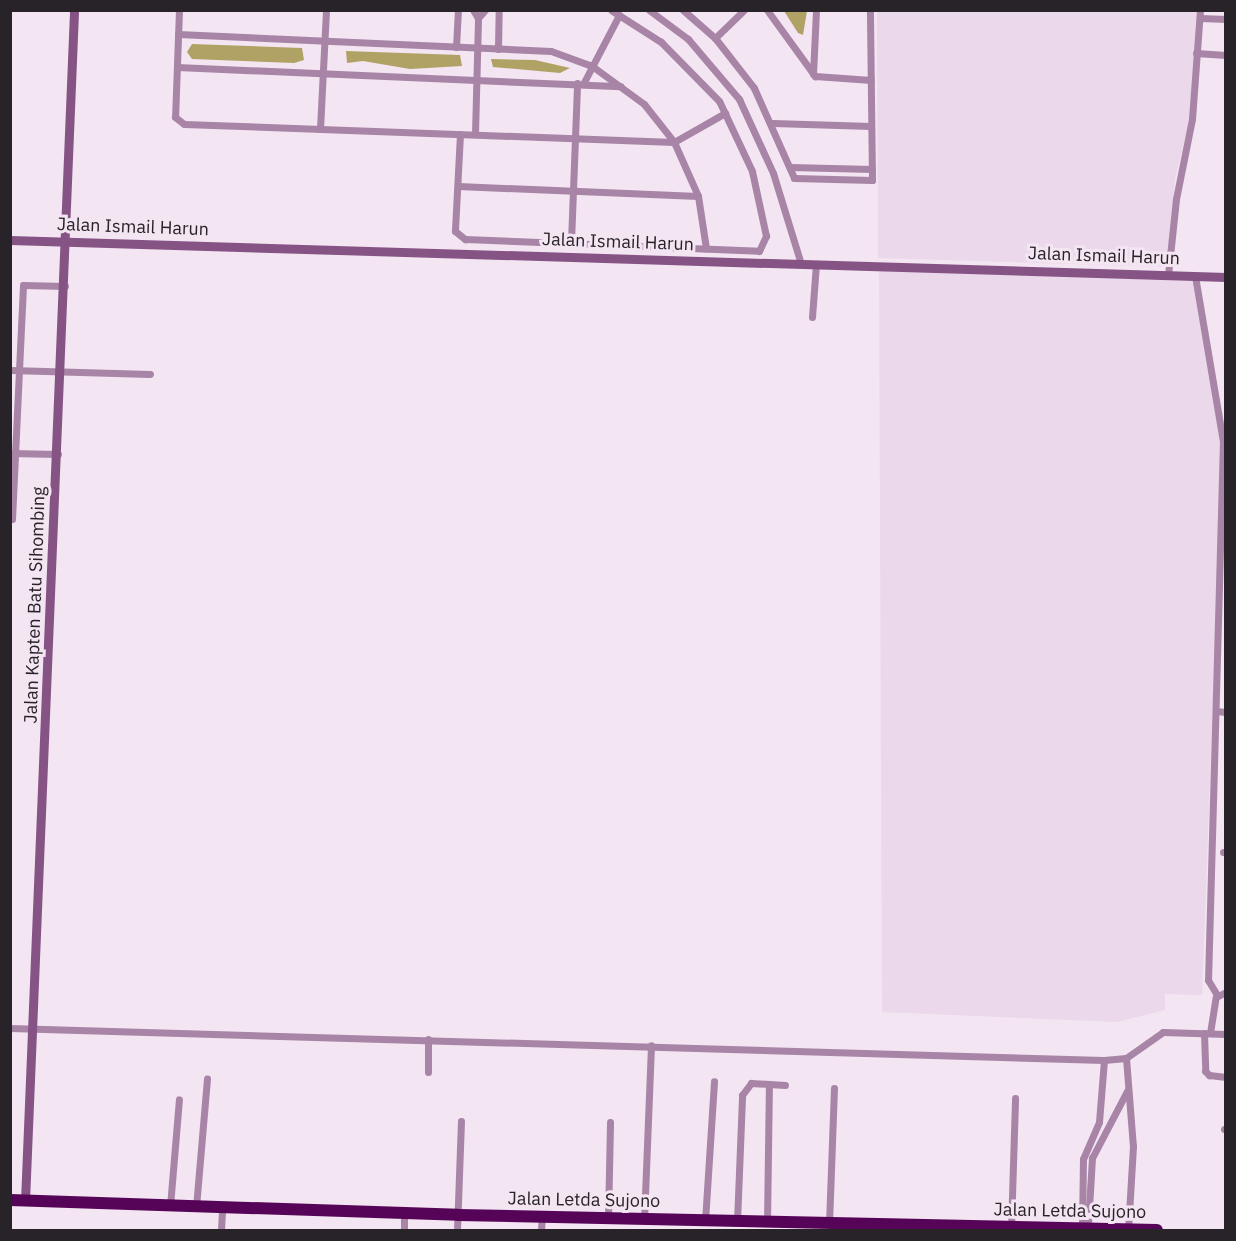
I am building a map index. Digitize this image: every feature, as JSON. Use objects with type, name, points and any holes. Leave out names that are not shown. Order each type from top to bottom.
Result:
[{"type":"highway","name":"Jalan Letda Sujono","points":[[10,1200],[644,1220],[681,1226],[705,1221],[809,1227],[829,1224],[897,1228],[1157,1230]]},
{"type":"street","name":"Jalan Kapten Batu Sihombing","points":[[25,1201],[67,242],[74,10]]},
{"type":"street","points":[[179,10],[175,117],[179,122],[674,142],[725,113]]},
{"type":"street","points":[[320,129],[326,10]]},
{"type":"street","points":[[456,47],[458,10]]},
{"type":"street","points":[[472,10],[478,18],[475,134]]},
{"type":"street","points":[[478,18],[485,10]]},
{"type":"street","points":[[498,49],[499,10]]},
{"type":"street","points":[[460,134],[458,236],[759,251],[766,236],[752,171],[725,113],[688,66],[661,42],[611,10]]},
{"type":"street","points":[[649,10],[688,39],[739,99],[773,173],[801,264]]},
{"type":"street","points":[[683,10],[715,38],[754,88],[772,123],[794,178],[872,180],[870,10]]},
{"type":"street","points":[[715,38],[744,10]]},
{"type":"street","points":[[767,10],[813,74],[821,78],[871,80]]},
{"type":"street","points":[[813,74],[816,10]]},
{"type":"street","points":[[1168,275],[1176,199],[1192,119],[1200,14],[1226,19]]},
{"type":"street","points":[[571,242],[575,138],[580,84],[619,15]]},
{"type":"street","points":[[178,33],[550,51],[592,66],[624,86],[674,142],[698,196],[706,248]]},
{"type":"street","points":[[1196,53],[1226,55]]},
{"type":"street","points":[[177,67],[624,86]]},
{"type":"street","points":[[772,123],[871,126]]},
{"type":"street","points":[[458,186],[698,196]]},
{"type":"street","name":"Jalan Ismail Harun","points":[[10,240],[1226,277]]},
{"type":"street","points":[[812,317],[816,264]]},
{"type":"street","points":[[1195,276],[1222,432],[1221,616],[1217,650],[1208,980],[1217,995],[1207,1033],[1206,1071],[1209,1076],[1226,1077]]},
{"type":"street","points":[[12,519],[13,453],[23,285],[65,286]]},
{"type":"street","points":[[10,370],[150,374]]},
{"type":"street","points":[[13,453],[58,454]]},
{"type":"street","points":[[1217,650],[1226,651]]},
{"type":"street","points":[[1216,711],[1226,712]]},
{"type":"street","points":[[1215,771],[1226,772]]},
{"type":"street","points":[[1217,995],[1226,992]]},
{"type":"street","points":[[10,1028],[1104,1060],[1126,1058],[1162,1032],[1226,1034]]},
{"type":"street","points":[[428,1039],[428,1072]]},
{"type":"street","points":[[644,1220],[651,1045]]},
{"type":"street","points":[[1126,1058],[1133,1146],[1128,1230]]},
{"type":"street","points":[[1089,1228],[1083,1159],[1099,1122],[1104,1060]]},
{"type":"street","points":[[196,1207],[207,1078]]},
{"type":"street","points":[[705,1221],[714,1082]]},
{"type":"street","points":[[737,1222],[742,1095],[751,1083],[785,1084]]},
{"type":"street","points":[[760,1225],[769,1084]]},
{"type":"street","points":[[829,1224],[834,1088]]},
{"type":"street","points":[[1089,1228],[1092,1158],[1127,1091]]},
{"type":"street","points":[[1011,1228],[1015,1098]]},
{"type":"street","points":[[170,1206],[179,1099]]},
{"type":"street","points":[[457,1230],[461,1121]]},
{"type":"street","points":[[608,1219],[610,1122]]},
{"type":"street","points":[[221,1230],[222,1208]]},
{"type":"street","points":[[404,1214],[404,1230]]},
{"type":"street","points":[[541,1230],[542,1217]]},
{"type":"shaded area","points":[[784,11],[807,11],[803,35],[798,33]]},
{"type":"shaded area","points":[[877,11],[1199,11],[1190,118],[1175,179],[1167,267],[878,258]]},
{"type":"shaded area","points":[[192,44],[302,48],[304,60],[294,63],[192,59],[187,52]]},
{"type":"shaded area","points":[[346,51],[460,55],[462,66],[410,69],[363,61],[347,63]]},
{"type":"shaded area","points":[[491,59],[535,60],[570,68],[560,73],[493,67]]},
{"type":"shaded area","points":[[879,270],[1194,281],[1223,434],[1202,995],[1165,994],[1165,1010],[1117,1022],[882,1012]]}]
